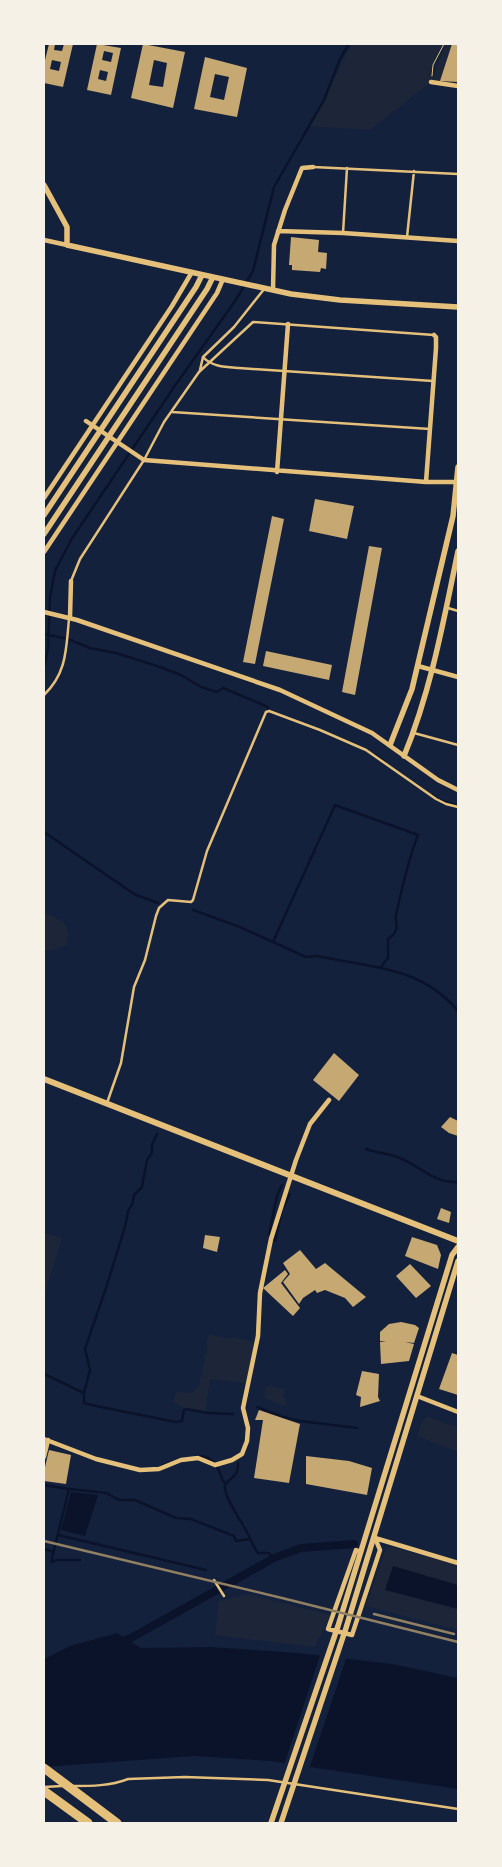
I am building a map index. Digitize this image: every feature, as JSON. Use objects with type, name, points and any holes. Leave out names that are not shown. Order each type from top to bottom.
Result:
[{"type":"highway","points":[[44,1768],[117,1823]]},
{"type":"highway","points":[[44,1791],[88,1823]]},
{"type":"main road","points":[[44,1079],[458,1241]]},
{"type":"street","points":[[431,82],[458,86]]},
{"type":"street","points":[[273,290],[274,245],[278,230],[302,168],[313,167]]},
{"type":"street","points":[[44,185],[67,227],[67,245]]},
{"type":"street","points":[[278,230],[343,232],[458,241]]},
{"type":"street","points":[[44,240],[291,294],[340,300],[458,307]]},
{"type":"street","points":[[44,498],[172,306],[192,272]]},
{"type":"street","points":[[44,515],[196,287],[202,275]]},
{"type":"street","points":[[44,534],[201,299],[213,276]]},
{"type":"street","points":[[44,552],[213,298],[223,279]]},
{"type":"street","points":[[277,472],[288,324]]},
{"type":"street","points":[[426,482],[436,337],[434,335]]},
{"type":"street","points":[[86,422],[144,460],[277,472],[426,482],[457,482]]},
{"type":"street","points":[[390,746],[412,689],[418,666],[453,516],[458,467]]},
{"type":"street","points":[[404,756],[414,733],[431,670],[458,551]]},
{"type":"street","points":[[70,617],[71,581]]},
{"type":"street","points":[[44,612],[70,617],[280,690],[372,733],[438,780],[458,790]]},
{"type":"street","points":[[418,666],[458,677]]},
{"type":"street","points":[[44,1457],[46,1440],[96,1458],[140,1470],[160,1469],[181,1460],[198,1458],[216,1465],[232,1460],[242,1454],[248,1428],[243,1408],[258,1336],[260,1293],[272,1240],[291,1175],[310,1124],[329,1100]]},
{"type":"street","points":[[270,1823],[338,1626],[452,1255],[458,1247]]},
{"type":"street","points":[[281,1823],[375,1538],[458,1261]]},
{"type":"street","points":[[417,1396],[458,1412]]},
{"type":"street","points":[[361,1552],[356,1550],[328,1629],[352,1635],[380,1550],[375,1538]]},
{"type":"street","points":[[375,1538],[458,1563]]},
{"type":"lane","points":[[313,167],[458,174]]},
{"type":"lane","points":[[343,232],[347,168]]},
{"type":"lane","points":[[407,237],[414,172]]},
{"type":"lane","points":[[199,372],[203,357],[234,327],[265,288]]},
{"type":"lane","points":[[71,581],[80,559],[199,372],[253,322],[434,335]]},
{"type":"lane","points":[[203,357],[208,362],[218,366],[432,381]]},
{"type":"lane","points":[[172,412],[430,429]]},
{"type":"lane","points":[[446,608],[458,611]]},
{"type":"lane","points":[[44,695],[53,686],[63,669],[70,617]]},
{"type":"lane","points":[[107,1103],[121,1063],[134,987],[159,908],[168,900],[186,903],[193,900],[207,851],[256,737],[263,714],[269,711],[366,750],[436,799],[458,807]]},
{"type":"lane","points":[[414,733],[458,745]]},
{"type":"lane","points":[[214,1580],[224,1596]]},
{"type":"lane","points":[[44,1787],[98,1786],[119,1783],[128,1779],[185,1777],[268,1780],[458,1809]]},
{"type":"path","points":[[431,82],[434,65],[444,44]]},
{"type":"shaded area","points":[[351,44],[444,44],[433,65],[432,80],[446,44],[458,44],[458,84],[431,82],[370,130],[309,126]]},
{"type":"shaded area","points":[[44,913],[60,920],[67,927],[68,938],[66,945],[54,950],[44,950]]},
{"type":"shaded area","points":[[44,1233],[62,1238],[44,1296]]},
{"type":"shaded area","points":[[209,1334],[255,1342],[247,1383],[210,1379],[205,1412],[185,1408],[173,1402],[176,1392],[192,1393],[199,1385],[201,1376],[207,1378],[202,1375],[205,1358],[203,1356],[206,1354]]},
{"type":"shaded area","points":[[266,1386],[285,1389],[283,1395],[287,1404],[285,1406],[264,1398]]},
{"type":"shaded area","points":[[429,1417],[458,1428],[458,1452],[417,1436],[423,1419]]},
{"type":"shaded area","points":[[71,1492],[98,1495],[85,1536],[61,1530]]},
{"type":"shaded area","points":[[387,1546],[458,1565],[458,1630],[366,1606]]},
{"type":"shaded area","points":[[393,1566],[458,1585],[458,1609],[385,1590]]},
{"type":"shaded area","points":[[247,1594],[330,1615],[315,1647],[215,1635],[219,1601]]},
{"type":"shaded area","points":[[117,1633],[141,1648],[211,1647],[298,1653],[392,1664],[458,1678],[458,1789],[270,1761],[194,1756],[44,1767],[44,1659],[70,1646]]},
{"type":"pier","points":[[321,1653],[347,1656],[309,1769],[284,1765]]},
{"type":"building","points":[[49,44],[55,44],[54,50],[62,51],[64,44],[73,44],[63,87],[44,83],[44,64]],"holes":[[[52,60],[61,62],[59,71],[50,69]]]},
{"type":"building","points":[[97,44],[121,48],[111,95],[87,90]],"holes":[[[104,51],[113,53],[111,62],[102,60]],[[100,70],[108,72],[106,81],[98,79]]]},
{"type":"building","points":[[143,44],[185,52],[173,108],[131,98]],"holes":[[[154,60],[167,63],[163,87],[149,85]]]},
{"type":"building","points":[[452,44],[458,44],[458,82],[440,81]]},
{"type":"building","points":[[205,57],[247,68],[237,117],[194,109]],"holes":[[[215,74],[229,77],[224,100],[210,97]]]},
{"type":"building","points":[[291,237],[319,240],[318,252],[327,253],[326,269],[321,268],[320,272],[292,270],[292,265],[289,265]]},
{"type":"building","points":[[315,499],[354,506],[347,539],[309,531]]},
{"type":"building","points":[[272,516],[284,519],[255,664],[243,662]]},
{"type":"building","points":[[369,546],[382,548],[355,695],[342,692]]},
{"type":"building","points":[[266,651],[332,665],[329,680],[263,666]]},
{"type":"building","points":[[334,1053],[359,1075],[339,1101],[313,1080]]},
{"type":"building","points":[[450,1117],[458,1121],[458,1136],[449,1133],[441,1127]]},
{"type":"building","points":[[441,1208],[451,1212],[449,1223],[437,1219]]},
{"type":"building","points":[[205,1235],[220,1237],[217,1252],[203,1248]]},
{"type":"building","points":[[412,1237],[437,1245],[441,1255],[438,1269],[405,1256]]},
{"type":"building","points":[[300,1250],[316,1269],[325,1263],[366,1297],[353,1307],[345,1298],[325,1290],[317,1293],[315,1290],[303,1298],[299,1304],[283,1282],[290,1274],[283,1263]]},
{"type":"building","points":[[410,1264],[431,1286],[416,1298],[396,1276]]},
{"type":"building","points":[[285,1270],[288,1274],[281,1283],[300,1308],[293,1316],[263,1288]]},
{"type":"building","points":[[401,1322],[415,1325],[419,1328],[414,1343],[405,1342],[414,1344],[409,1361],[381,1364],[380,1342],[386,1341],[380,1341],[380,1332],[389,1324]]},
{"type":"building","points":[[452,1353],[458,1355],[458,1395],[439,1389]]},
{"type":"building","points":[[362,1371],[379,1374],[378,1397],[380,1401],[360,1407],[361,1397],[356,1395]]},
{"type":"building","points":[[259,1410],[300,1424],[289,1483],[254,1478],[263,1420],[255,1420]]},
{"type":"building","points":[[49,1450],[71,1455],[66,1484],[44,1481],[44,1466]]},
{"type":"building","points":[[306,1456],[349,1461],[372,1468],[367,1495],[306,1484]]},
{"type":"waterway","points":[[44,667],[48,649],[50,597],[55,571],[71,540],[174,387],[235,301],[253,271],[274,187],[324,100],[340,59],[349,44]]},
{"type":"waterway","points":[[44,634],[68,639],[90,648],[116,653],[160,667],[181,675],[201,687],[217,692],[223,688],[268,707],[268,711]]},
{"type":"waterway","points":[[375,755],[385,762]]},
{"type":"waterway","points":[[432,795],[439,800],[458,806]]},
{"type":"waterway","points":[[273,942],[335,805],[418,835],[408,864],[396,915],[397,928],[388,939],[388,958],[380,968]]},
{"type":"waterway","points":[[44,832],[134,894],[158,903]]},
{"type":"waterway","points":[[193,910],[240,927],[306,957],[317,956],[376,967],[411,977],[428,985],[444,996],[458,1011]]},
{"type":"waterway","points":[[84,1393],[90,1370],[85,1349],[107,1285],[128,1211],[132,1205],[134,1195],[142,1187],[147,1160],[152,1153],[152,1145],[157,1134]]},
{"type":"waterway","points":[[366,1149],[405,1160],[441,1180],[458,1182]]},
{"type":"waterway","points":[[269,1234],[277,1196],[282,1185]]},
{"type":"waterway","points":[[275,1241],[282,1210],[290,1194]]},
{"type":"waterway","points":[[44,1374],[84,1393],[84,1403],[96,1406],[176,1422],[182,1421],[184,1410],[186,1409],[208,1413],[233,1414]]},
{"type":"waterway","points":[[257,1407],[300,1421],[357,1428]]},
{"type":"waterway","points":[[196,1456],[202,1456],[211,1460],[226,1483]]},
{"type":"waterway","points":[[162,1466],[180,1459]]},
{"type":"waterway","points":[[238,1463],[237,1472],[226,1483],[225,1490],[227,1496],[256,1551],[258,1553],[269,1553],[273,1559]]},
{"type":"waterway","points":[[44,1485],[69,1489]]},
{"type":"waterway","points":[[80,1560],[57,1560],[51,1562],[69,1489],[107,1493],[119,1500],[135,1500],[176,1518],[191,1519],[234,1536],[236,1541],[250,1539]]},
{"type":"waterway","points":[[58,1535],[206,1570]]},
{"type":"waterway","points":[[118,1643],[131,1638],[274,1558],[301,1548],[354,1544]]},
{"type":"waterway","points":[[44,1549],[54,1552]]},
{"type":"railway","points":[[44,1541],[458,1642]]},
{"type":"railway","points":[[374,1614],[454,1634]]}]
